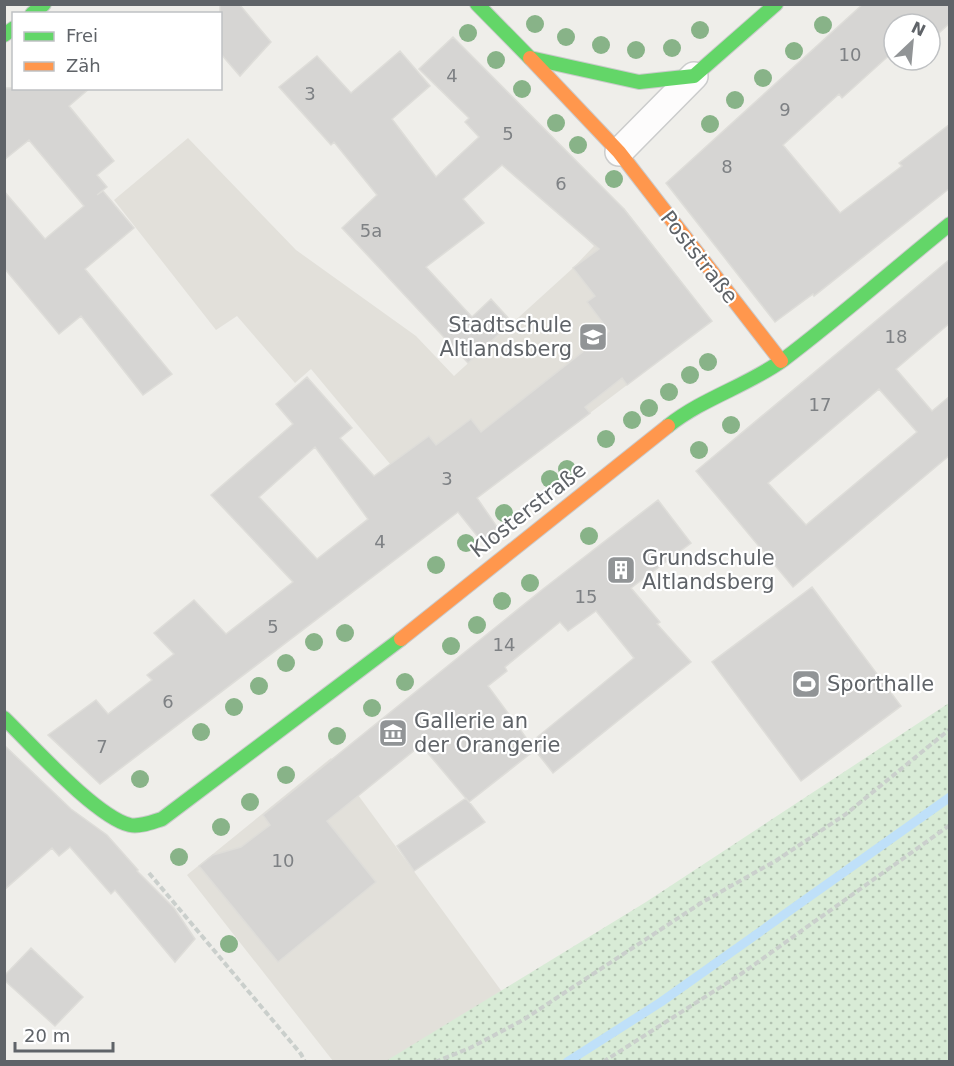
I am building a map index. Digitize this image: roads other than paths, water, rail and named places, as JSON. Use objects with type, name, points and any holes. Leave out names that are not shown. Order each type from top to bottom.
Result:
[{"type":"street","name":"Poststraße","points":[[477,4],[619,152],[781,361]]},
{"type":"street","points":[[619,152],[694,76],[776,4]]},
{"type":"street","points":[[530,58],[639,82],[694,76]]},
{"type":"street","name":"Klosterstraße","points":[[4,718],[105,813],[132,826],[162,819],[399,640],[693,408],[781,361],[950,224]]},
{"type":"waterway","points":[[567,1062],[661,1002],[950,797]]},
{"type":"place","name":"Stadtschule Altlandsberg","points":[[593,337]]},
{"type":"place","name":"Grundschule Altlandsberg","points":[[621,570]]},
{"type":"place","name":"Sporthalle","points":[[806,684]]},
{"type":"place","name":"Gallerie an der Orangerie","points":[[393,733]]}]
